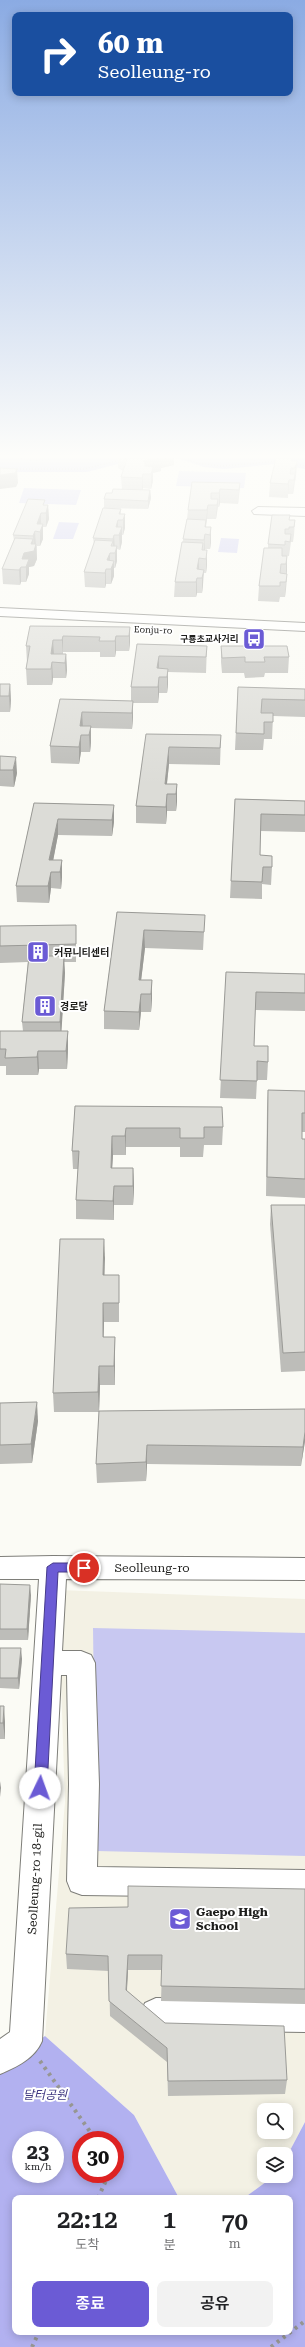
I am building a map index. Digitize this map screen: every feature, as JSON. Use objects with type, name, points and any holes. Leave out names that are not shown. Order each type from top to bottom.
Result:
[{"type":"main road","name":"Eonju-ro","points":[[0,612],[305,627]]},
{"type":"main road","name":"Eonju-ro","points":[[0,624],[305,638]]},
{"type":"street","name":"Seolleung-ro 18-gil","points":[[13,2050],[53,1567]]},
{"type":"street","name":"Seolleung-ro","points":[[0,1568],[305,1569]]},
{"type":"street","points":[[60,1662],[81,1663],[84,1784],[82,1881],[305,1884]]},
{"type":"street","points":[[156,2014],[305,2016]]},
{"type":"path","points":[[13,2050],[88,2131]]},
{"type":"path","points":[[99,2195],[105,2183]]},
{"type":"path","points":[[293,2330],[305,2321]]},
{"type":"path","points":[[32,2347],[38,2335]]},
{"type":"path","points":[[271,2347],[287,2335]]},
{"type":"shaded area","name":"Gaepo High School","points":[[58,1590],[305,1599],[305,2122],[292,2147],[257,2147],[257,2183],[264,2183],[248,2195],[177,2195],[134,2115],[45,2036],[65,1802]]},
{"type":"shaded area","points":[[93,1628],[305,1633],[305,1856],[96,1851]]},
{"type":"green space","name":"달터공원","points":[[45,2036],[134,2115],[177,2195],[12,2195],[12,2335],[293,2335],[293,2195],[248,2195],[264,2183],[293,2183],[292,2147],[305,2122],[305,2347],[0,2347],[0,2069]]},
{"type":"building","points":[[3,568],[21,568],[19,570],[2,569]]},
{"type":"building","points":[[86,568],[112,568],[111,569],[106,569],[105,573],[84,572]]},
{"type":"building","points":[[178,568],[197,568],[197,569],[204,570],[202,578],[197,578],[196,582],[175,582]]},
{"type":"building","points":[[261,568],[281,568],[280,573],[287,574],[286,582],[280,582],[280,586],[259,586]]},
{"type":"building","points":[[30,626],[130,627],[129,636],[116,636],[115,641],[99,641],[100,637],[63,636],[62,640],[53,640],[51,654],[66,654],[65,663],[52,662],[51,669],[26,669],[30,646],[26,646]]},
{"type":"building","points":[[137,644],[207,646],[206,657],[159,656],[157,668],[168,669],[167,677],[159,677],[158,687],[131,687]]},
{"type":"building","points":[[221,646],[287,646],[289,657],[264,657],[265,662],[245,662],[245,657],[222,658]]},
{"type":"building","points":[[0,684],[10,684],[9,696],[0,696]]},
{"type":"building","points":[[238,687],[305,689],[305,700],[262,699],[261,713],[273,713],[273,722],[264,722],[264,734],[236,733]]},
{"type":"building","points":[[60,699],[133,701],[132,713],[82,712],[80,726],[91,726],[89,735],[81,735],[79,747],[50,746]]},
{"type":"building","points":[[146,734],[221,735],[220,748],[169,747],[165,784],[177,784],[176,794],[167,794],[166,807],[136,806]]},
{"type":"building","points":[[0,756],[16,757],[13,770],[0,770]]},
{"type":"building","points":[[235,799],[305,801],[305,815],[261,814],[260,855],[272,856],[272,867],[263,867],[262,882],[231,881]]},
{"type":"building","points":[[34,803],[114,805],[112,820],[58,819],[49,860],[62,860],[60,872],[51,872],[48,886],[16,886]]},
{"type":"building","points":[[117,912],[205,915],[204,932],[144,930],[139,980],[152,980],[151,994],[141,994],[139,1012],[104,1011]]},
{"type":"building","points":[[76,925],[76,944],[0,946],[0,926]]},
{"type":"building","name":"경로당","points":[[29,956],[64,956],[60,1022],[22,1022]]},
{"type":"building","points":[[226,972],[305,974],[305,993],[256,992],[254,1046],[268,1046],[268,1062],[257,1061],[257,1081],[220,1080]]},
{"type":"building","points":[[0,1031],[68,1031],[66,1051],[38,1051],[37,1057],[5,1058],[6,1049],[0,1049]]},
{"type":"building","points":[[268,1090],[305,1091],[305,1113],[302,1113],[302,1139],[305,1139],[305,1179],[267,1177]]},
{"type":"building","points":[[75,1106],[222,1107],[223,1127],[204,1127],[204,1138],[180,1138],[180,1128],[126,1128],[125,1136],[112,1136],[111,1168],[133,1168],[133,1186],[114,1186],[113,1201],[76,1200],[79,1151],[72,1151]]},
{"type":"building","points":[[271,1205],[305,1205],[305,1352],[283,1353]]},
{"type":"building","points":[[60,1239],[104,1239],[103,1275],[119,1275],[119,1303],[103,1303],[103,1337],[115,1337],[114,1366],[99,1366],[98,1392],[53,1393]]},
{"type":"building","points":[[37,1402],[31,1444],[0,1445],[0,1403]]},
{"type":"building","points":[[305,1409],[305,1432],[303,1447],[147,1445],[146,1462],[96,1464],[99,1411]]},
{"type":"building","points":[[0,1584],[30,1585],[27,1629],[0,1629]]},
{"type":"building","points":[[0,1648],[21,1648],[18,1678],[0,1678]]},
{"type":"building","points":[[0,1706],[4,1706],[3,1723],[0,1723]]},
{"type":"building","points":[[128,1886],[305,1889],[305,1989],[161,1986],[162,1955],[128,1955],[126,1990],[165,2023],[284,2026],[287,2080],[168,2081],[167,2048],[109,2001],[108,1956],[66,1954],[69,1908],[128,1907]]},
{"type":"place","name":"구룡초교사거리","points":[[254,639]]},
{"type":"place","name":"커뮤니티센터","points":[[38,952]]},
{"type":"place","name":"경로당","points":[[45,1006]]},
{"type":"place","name":"Gaepo High School","points":[[180,1919]]},
{"type":"route","points":[[40,1788],[53,1567],[84,1568]]}]
